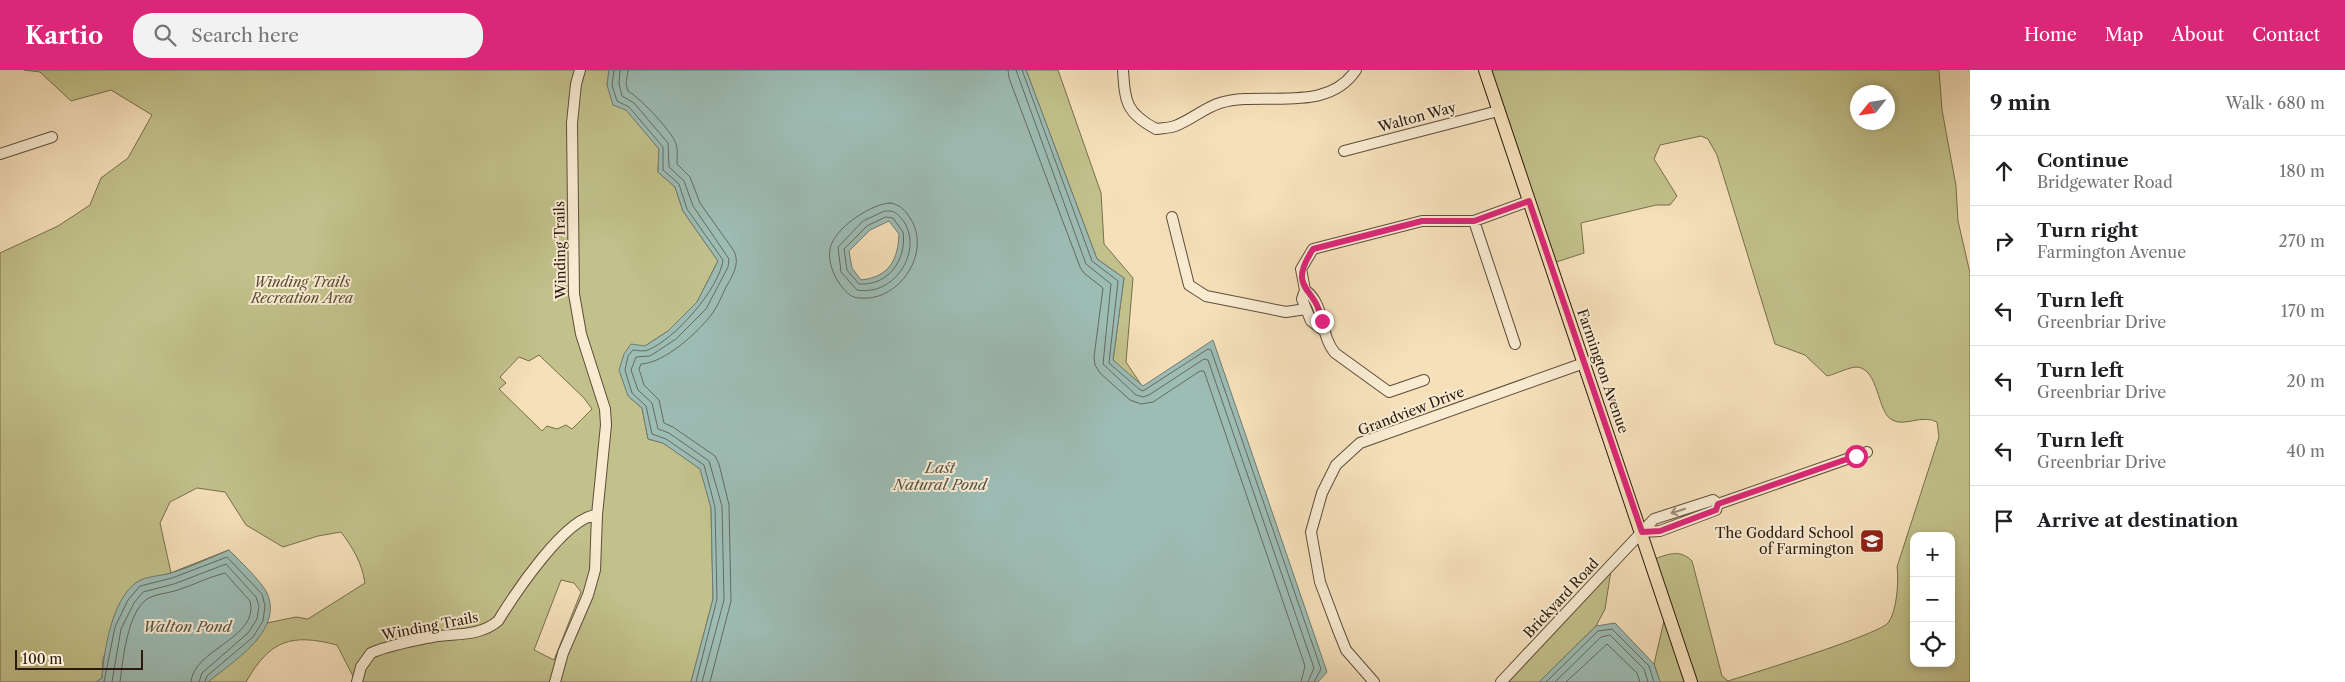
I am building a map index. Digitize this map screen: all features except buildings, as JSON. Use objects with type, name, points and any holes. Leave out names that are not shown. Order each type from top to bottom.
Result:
[{"type":"main road","name":"Farmington Avenue","points":[[1485,70],[1691,682]]},
{"type":"street","name":"Winding Trails","points":[[555,682],[563,653],[588,595],[595,570],[597,516],[606,416],[578,319],[573,273],[572,123],[576,84],[580,70]]},
{"type":"street","points":[[1123,70],[1125,99],[1131,112],[1156,129],[1175,126],[1220,103],[1242,100],[1297,99],[1320,94],[1339,86],[1356,70]]},
{"type":"street","name":"Walton Way","points":[[1344,151],[1498,111]]},
{"type":"street","points":[[0,154],[52,137]]},
{"type":"street","points":[[1323,330],[1311,322],[1302,299],[1305,290],[1302,269],[1313,249],[1422,221],[1474,221],[1529,201]]},
{"type":"street","points":[[1172,217],[1189,285],[1206,296],[1286,312],[1306,309]]},
{"type":"street","points":[[1474,221],[1515,344]]},
{"type":"street","points":[[1305,290],[1310,293],[1318,307],[1323,330],[1330,347],[1335,353],[1389,392],[1424,380]]},
{"type":"street","name":"Grandview Drive","points":[[1374,682],[1346,650],[1328,606],[1317,569],[1312,532],[1322,493],[1336,465],[1360,443],[1584,363]]},
{"type":"street","points":[[1642,532],[1660,531],[1716,510],[1718,504],[1867,452]]},
{"type":"street","name":"Winding Trails","points":[[357,682],[361,668],[371,652],[432,637],[478,632],[490,627],[498,621],[547,552],[587,517],[597,516]]},
{"type":"street","name":"Brickyard Road","points":[[1501,682],[1642,532]]},
{"type":"green space","name":"Winding Trails Recreation Area","points":[[24,70],[609,70],[607,85],[659,149],[658,172],[675,187],[683,211],[718,261],[697,302],[668,331],[645,346],[628,396],[642,408],[648,439],[663,443],[701,469],[711,508],[713,599],[691,682],[356,682],[337,645],[321,641],[294,640],[283,643],[273,649],[255,668],[246,682],[208,682],[257,640],[267,623],[296,617],[308,619],[365,583],[362,569],[356,556],[341,532],[318,536],[283,547],[246,525],[225,492],[197,488],[170,502],[160,523],[171,573],[138,582],[103,658],[102,678],[96,682],[0,682],[0,253],[58,226],[90,205],[101,178],[128,158],[152,115],[111,90],[71,101],[40,72]],"holes":[[[539,355],[584,398],[592,409],[572,429],[566,425],[557,429],[547,426],[542,431],[499,389],[506,383],[500,377],[519,357],[529,361]],[[561,580],[574,583],[581,592],[554,660],[534,650]]]},
{"type":"green space","points":[[1026,70],[1058,70],[1101,193],[1104,244],[1133,278],[1126,362],[1142,386],[1113,360],[1124,278],[1097,259]]},
{"type":"green space","points":[[1485,70],[1939,70],[1942,110],[1956,186],[1958,221],[1970,273],[1970,682],[1660,682],[1654,664],[1667,608],[1651,560],[1668,555],[1682,555],[1692,561],[1722,676],[1728,681],[1838,645],[1888,623],[1895,604],[1898,580],[1897,567],[1939,437],[1937,422],[1925,419],[1902,422],[1892,420],[1883,409],[1870,375],[1864,370],[1854,367],[1827,376],[1805,355],[1775,344],[1717,155],[1708,139],[1701,136],[1660,145],[1654,159],[1677,196],[1670,205],[1656,205],[1581,223],[1584,253],[1550,264]]},
{"type":"green space","points":[[1612,564],[1605,609],[1596,626],[1539,682],[1501,682]]},
{"type":"water","name":"Last Natural Pond","points":[[609,70],[1026,70],[1097,259],[1124,278],[1113,360],[1143,386],[1213,340],[1327,672],[1318,682],[691,682],[713,599],[711,508],[700,469],[663,443],[648,439],[642,408],[628,396],[619,370],[624,354],[631,344],[645,346],[668,331],[697,302],[718,261],[683,211],[675,187],[658,172],[659,149],[626,110],[613,105],[607,85]],"holes":[[[889,221],[899,234],[897,252],[890,266],[879,275],[861,280],[852,268],[849,251],[870,230]]]},
{"type":"water","name":"Walton Pond","points":[[229,550],[264,588],[270,607],[268,620],[262,633],[242,655],[208,682],[96,682],[102,678],[107,640],[115,612],[128,590],[141,580],[178,571]]},
{"type":"water","points":[[1615,623],[1654,664],[1660,682],[1539,682],[1596,626]]},
{"type":"place","name":"The Goddard School of Farmington","points":[[1872,541]]},
{"type":"route","points":[[1322,321],[1322,316],[1314,299],[1305,290],[1302,277],[1302,269],[1313,249],[1422,221],[1474,221],[1529,201],[1642,532],[1660,531],[1716,510],[1718,504],[1856,456]]}]
